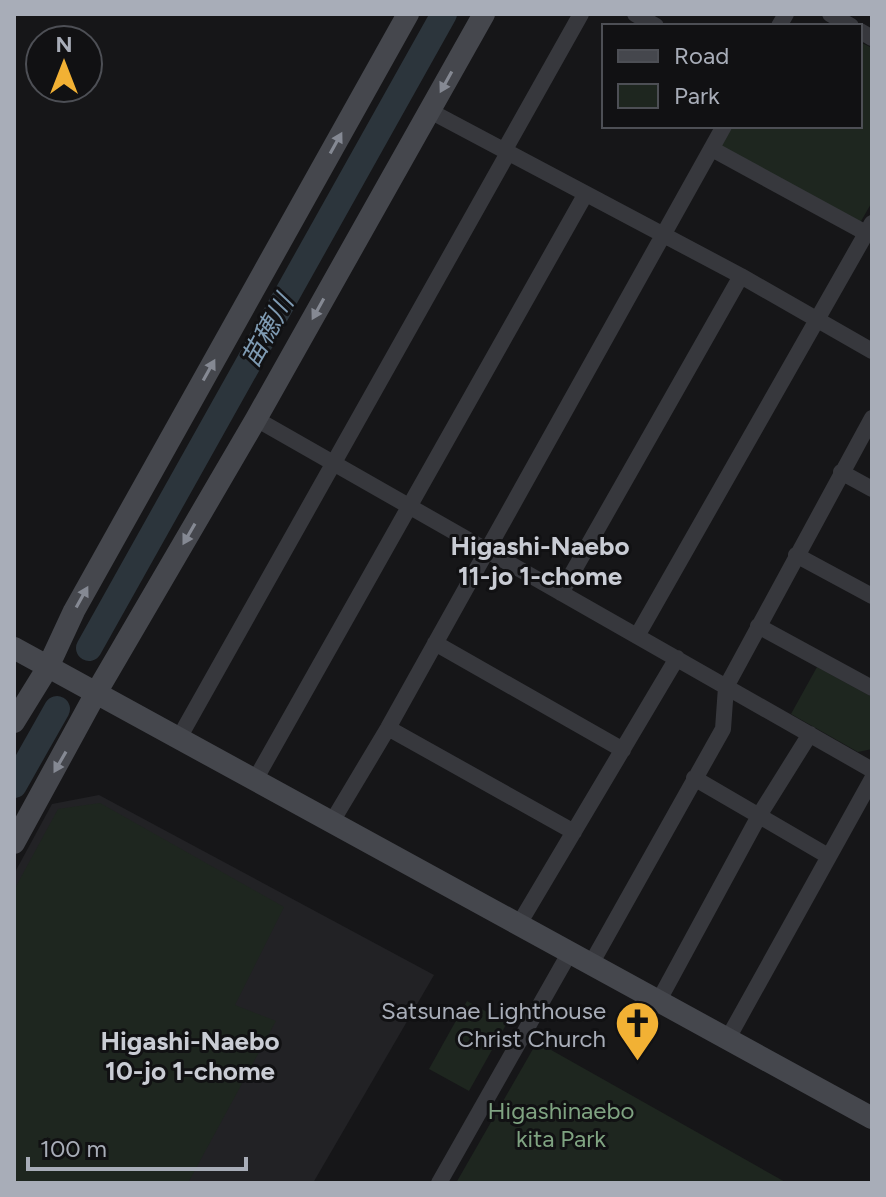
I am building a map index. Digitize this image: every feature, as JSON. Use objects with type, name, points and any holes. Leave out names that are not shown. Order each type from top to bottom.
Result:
[{"type":"street","points":[[14,722],[48,667],[74,611],[408,14]]},
{"type":"street","points":[[14,843],[96,693],[256,419],[484,14]]},
{"type":"street","points":[[179,738],[581,14]]},
{"type":"street","points":[[635,14],[652,24]]},
{"type":"street","points":[[830,14],[848,24]]},
{"type":"street","points":[[430,111],[741,276],[872,351]]},
{"type":"street","points":[[333,820],[388,728],[723,128]]},
{"type":"street","points":[[637,636],[869,228],[712,149]]},
{"type":"street","points":[[255,780],[585,195]]},
{"type":"street","points":[[561,593],[741,276]]},
{"type":"street","points":[[591,964],[723,729],[726,687],[872,418]]},
{"type":"street","points":[[256,419],[872,770]]},
{"type":"street","points":[[841,472],[872,489]]},
{"type":"street","points":[[796,555],[872,596]]},
{"type":"street","points":[[758,626],[872,688]]},
{"type":"street","points":[[435,643],[623,750]]},
{"type":"street","points":[[14,648],[333,820],[872,1118]]},
{"type":"street","points":[[519,924],[677,658]]},
{"type":"street","points":[[388,728],[574,832]]},
{"type":"street","points":[[658,1002],[760,814],[810,734]]},
{"type":"street","points":[[694,778],[828,856]]},
{"type":"street","points":[[727,1040],[872,779]]},
{"type":"street","points":[[439,1183],[570,952]]},
{"type":"shaded area","points":[[99,795],[434,975],[313,1183],[14,1183],[14,874],[52,804]]},
{"type":"green space","points":[[862,43],[872,48],[872,202],[860,223],[718,145],[728,128],[862,128]]},
{"type":"green space","points":[[817,667],[872,697],[872,749],[858,752],[791,714]]},
{"type":"green space","points":[[100,803],[284,907],[235,1005],[276,1021],[188,1183],[14,1183],[14,890],[58,809]]},
{"type":"green space","points":[[467,1001],[507,1023],[469,1091],[429,1069]]},
{"type":"green space","name":"Higashinaebo kita Park","points":[[537,1042],[787,1183],[456,1183]]},
{"type":"waterway","name":"苗穂川","points":[[89,648],[444,14]]},
{"type":"waterway","name":"苗穂川","points":[[14,785],[57,709]]},
{"type":"place","name":"Satsunae Lighthouse Christ Church","points":[[637,1063]]},
{"type":"district","name":"Higashi-Naebo 11-jo 1-chome","points":[[540,561]]},
{"type":"district","name":"Higashi-Naebo 10-jo 1-chome","points":[[190,1056]]}]
